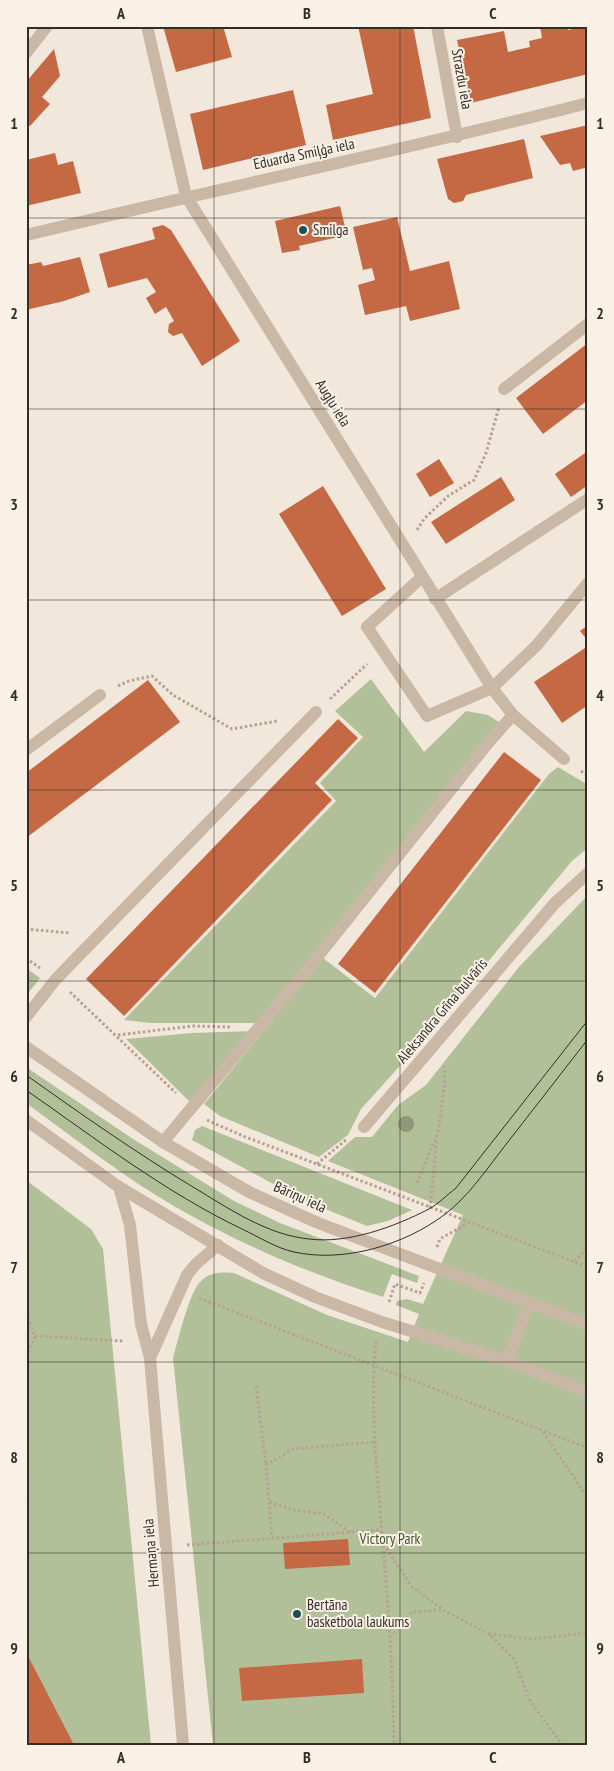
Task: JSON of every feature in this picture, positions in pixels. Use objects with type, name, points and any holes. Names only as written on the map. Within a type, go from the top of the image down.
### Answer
[{"type":"street","points":[[26,53],[47,26]]},
{"type":"street","name":"Augļu iela","points":[[147,26],[186,196],[492,688],[513,715],[564,759]]},
{"type":"street","name":"Strazdu iela","points":[[437,26],[457,137]]},
{"type":"street","name":"Eduarda Smiļģa iela","points":[[26,235],[186,196],[457,137],[588,104]]},
{"type":"street","points":[[504,389],[588,324]]},
{"type":"street","points":[[435,599],[588,499]]},
{"type":"street","points":[[422,577],[368,627],[427,716],[492,688],[537,645],[588,584]]},
{"type":"street","points":[[26,750],[100,695]]},
{"type":"street","points":[[26,1017],[56,979],[316,712]]},
{"type":"street","points":[[163,1142],[513,715]]},
{"type":"street","name":"Aleksandra Grīna bulvāris","points":[[364,1127],[555,903],[588,873]]},
{"type":"street","name":"Bāriņu iela","points":[[26,1047],[163,1142],[266,1200],[318,1223],[588,1325]]},
{"type":"street","points":[[26,1120],[119,1188],[263,1273],[315,1297],[382,1322],[507,1361],[588,1392]]},
{"type":"street","name":"Hermaņa iela","points":[[119,1188],[130,1225],[141,1324],[150,1358],[183,1745]]},
{"type":"street","name":"Hermaņa iela","points":[[150,1358],[180,1289],[196,1264],[218,1245]]},
{"type":"street","points":[[507,1361],[529,1303]]},
{"type":"path","points":[[404,549],[424,520],[448,496],[474,480],[486,453],[504,389]]},
{"type":"path","points":[[100,695],[128,681],[152,676],[173,695],[232,730],[316,712],[382,650]]},
{"type":"path","points":[[26,929],[99,936]]},
{"type":"path","points":[[56,979],[192,1108],[213,1124],[469,1223],[588,1266]]},
{"type":"path","points":[[117,1035],[192,1026],[259,1027]]},
{"type":"path","points":[[430,1208],[445,1082],[443,1035]]},
{"type":"path","points":[[317,1164],[355,1132],[364,1127]]},
{"type":"path","points":[[417,1183],[438,1132]]},
{"type":"path","points":[[394,1745],[390,1637],[374,1442],[374,1365],[376,1340],[395,1284],[420,1293],[440,1239],[469,1223]]},
{"type":"path","points":[[576,1262],[588,1245]]},
{"type":"path","points":[[180,1289],[223,1309],[588,1448]]},
{"type":"path","points":[[26,1313],[35,1336],[26,1356]]},
{"type":"path","points":[[35,1336],[146,1342]]},
{"type":"path","points":[[256,1386],[266,1465],[272,1538]]},
{"type":"path","points":[[542,1431],[588,1498]]},
{"type":"path","points":[[266,1465],[293,1449],[374,1442]]},
{"type":"path","points":[[26,1492],[28,1495],[26,1518]]},
{"type":"path","points":[[269,1502],[293,1510],[324,1514],[350,1532]]},
{"type":"path","points":[[166,1547],[380,1530]]},
{"type":"path","points":[[383,1544],[411,1586],[443,1610],[489,1634],[514,1659],[529,1698],[562,1745]]},
{"type":"path","points":[[390,1637],[412,1612],[443,1610]]},
{"type":"path","points":[[489,1634],[532,1639],[588,1632]]},
{"type":"green space","points":[[371,679],[424,752],[466,711],[488,715],[499,722],[258,1023],[151,1023],[124,1020],[336,801],[320,783],[363,737],[335,711]]},
{"type":"green space","points":[[558,767],[588,785],[588,848],[572,861],[416,1048],[361,1109],[348,1135],[319,1157],[220,1116],[204,1104],[323,958],[375,998],[549,774]]},
{"type":"green space","name":"Victory Park","points":[[588,895],[588,1745],[213,1745],[173,1358],[192,1295],[201,1281],[208,1276],[212,1274],[234,1273],[327,1315],[408,1342],[419,1314],[396,1305],[397,1301],[407,1299],[423,1304],[463,1215],[328,1161],[355,1137],[372,1137],[398,1105],[426,1085],[519,967]]},
{"type":"green space","points":[[26,968],[40,978],[26,996]]},
{"type":"green space","points":[[253,1031],[191,1103],[126,1039],[192,1033]]},
{"type":"green space","points":[[26,1067],[133,1139],[234,1201],[280,1223],[419,1276],[417,1283],[392,1274],[383,1297],[282,1260],[217,1230],[186,1213],[125,1175],[26,1103]]},
{"type":"green space","points":[[202,1126],[412,1210],[388,1221],[367,1226],[301,1199],[192,1140],[195,1130]]},
{"type":"green space","points":[[26,1180],[91,1229],[103,1249],[151,1745],[26,1745]]},
{"type":"building","points":[[163,26],[223,26],[232,57],[176,72]]},
{"type":"building","points":[[358,26],[413,26],[431,118],[333,140],[326,105],[373,94]]},
{"type":"building","points":[[540,26],[567,26],[568,30],[588,26],[588,74],[471,103],[457,40],[504,31],[508,52],[530,47],[529,41],[542,38]]},
{"type":"building","points":[[54,49],[60,76],[42,97],[50,104],[30,126],[26,123],[26,82]]},
{"type":"building","points":[[293,90],[306,145],[203,170],[190,114]]},
{"type":"building","points":[[588,125],[588,167],[573,171],[570,163],[560,165],[540,136]]},
{"type":"building","points":[[524,139],[533,178],[466,195],[463,201],[454,203],[448,199],[437,159]]},
{"type":"building","points":[[55,153],[58,165],[73,161],[81,193],[26,206],[26,160]]},
{"type":"building","points":[[340,206],[347,235],[299,246],[300,250],[282,253],[275,221]]},
{"type":"building","points":[[397,217],[410,271],[449,261],[460,309],[410,321],[406,306],[365,315],[358,285],[375,280],[372,268],[363,270],[353,227]]},
{"type":"building","points":[[163,225],[171,230],[240,341],[202,366],[182,333],[173,336],[168,332],[169,324],[174,321],[166,307],[155,314],[146,298],[156,292],[147,278],[108,288],[99,254],[155,239],[152,228]]},
{"type":"building","points":[[80,257],[90,292],[64,301],[26,310],[26,265],[41,262],[43,266]]},
{"type":"building","points":[[588,343],[588,400],[543,434],[516,398]]},
{"type":"building","points":[[588,451],[588,485],[571,497],[555,474]]},
{"type":"building","points":[[439,459],[454,483],[430,497],[416,474]]},
{"type":"building","points":[[501,477],[515,500],[446,544],[431,522]]},
{"type":"building","points":[[323,486],[386,589],[342,616],[279,514]]},
{"type":"building","points":[[588,625],[588,641],[580,631]]},
{"type":"building","points":[[588,646],[588,705],[562,723],[534,682]]},
{"type":"building","points":[[148,680],[180,722],[26,838],[26,773]]},
{"type":"building","points":[[338,719],[358,738],[315,783],[332,800],[124,1016],[86,979]]},
{"type":"building","points":[[504,752],[541,780],[375,993],[338,964]]},
{"type":"building","points":[[348,1539],[350,1565],[285,1569],[283,1543]]},
{"type":"building","points":[[26,1652],[74,1745],[26,1745]]},
{"type":"building","points":[[362,1659],[364,1693],[242,1701],[239,1668]]},
{"type":"tram line","points":[[26,1075],[150,1160],[248,1219],[278,1232],[293,1236],[324,1240],[339,1239],[370,1233],[415,1216],[432,1207],[456,1188],[588,1020]]},
{"type":"tram line","points":[[26,1090],[158,1182],[213,1214],[281,1248],[313,1255],[333,1255],[373,1249],[392,1243],[428,1226],[453,1208],[476,1183],[588,1039]]},
{"type":"place","name":"Smilga","points":[[303,230]]},
{"type":"place","name":"Bertāna basketbola laukums","points":[[297,1614]]}]
